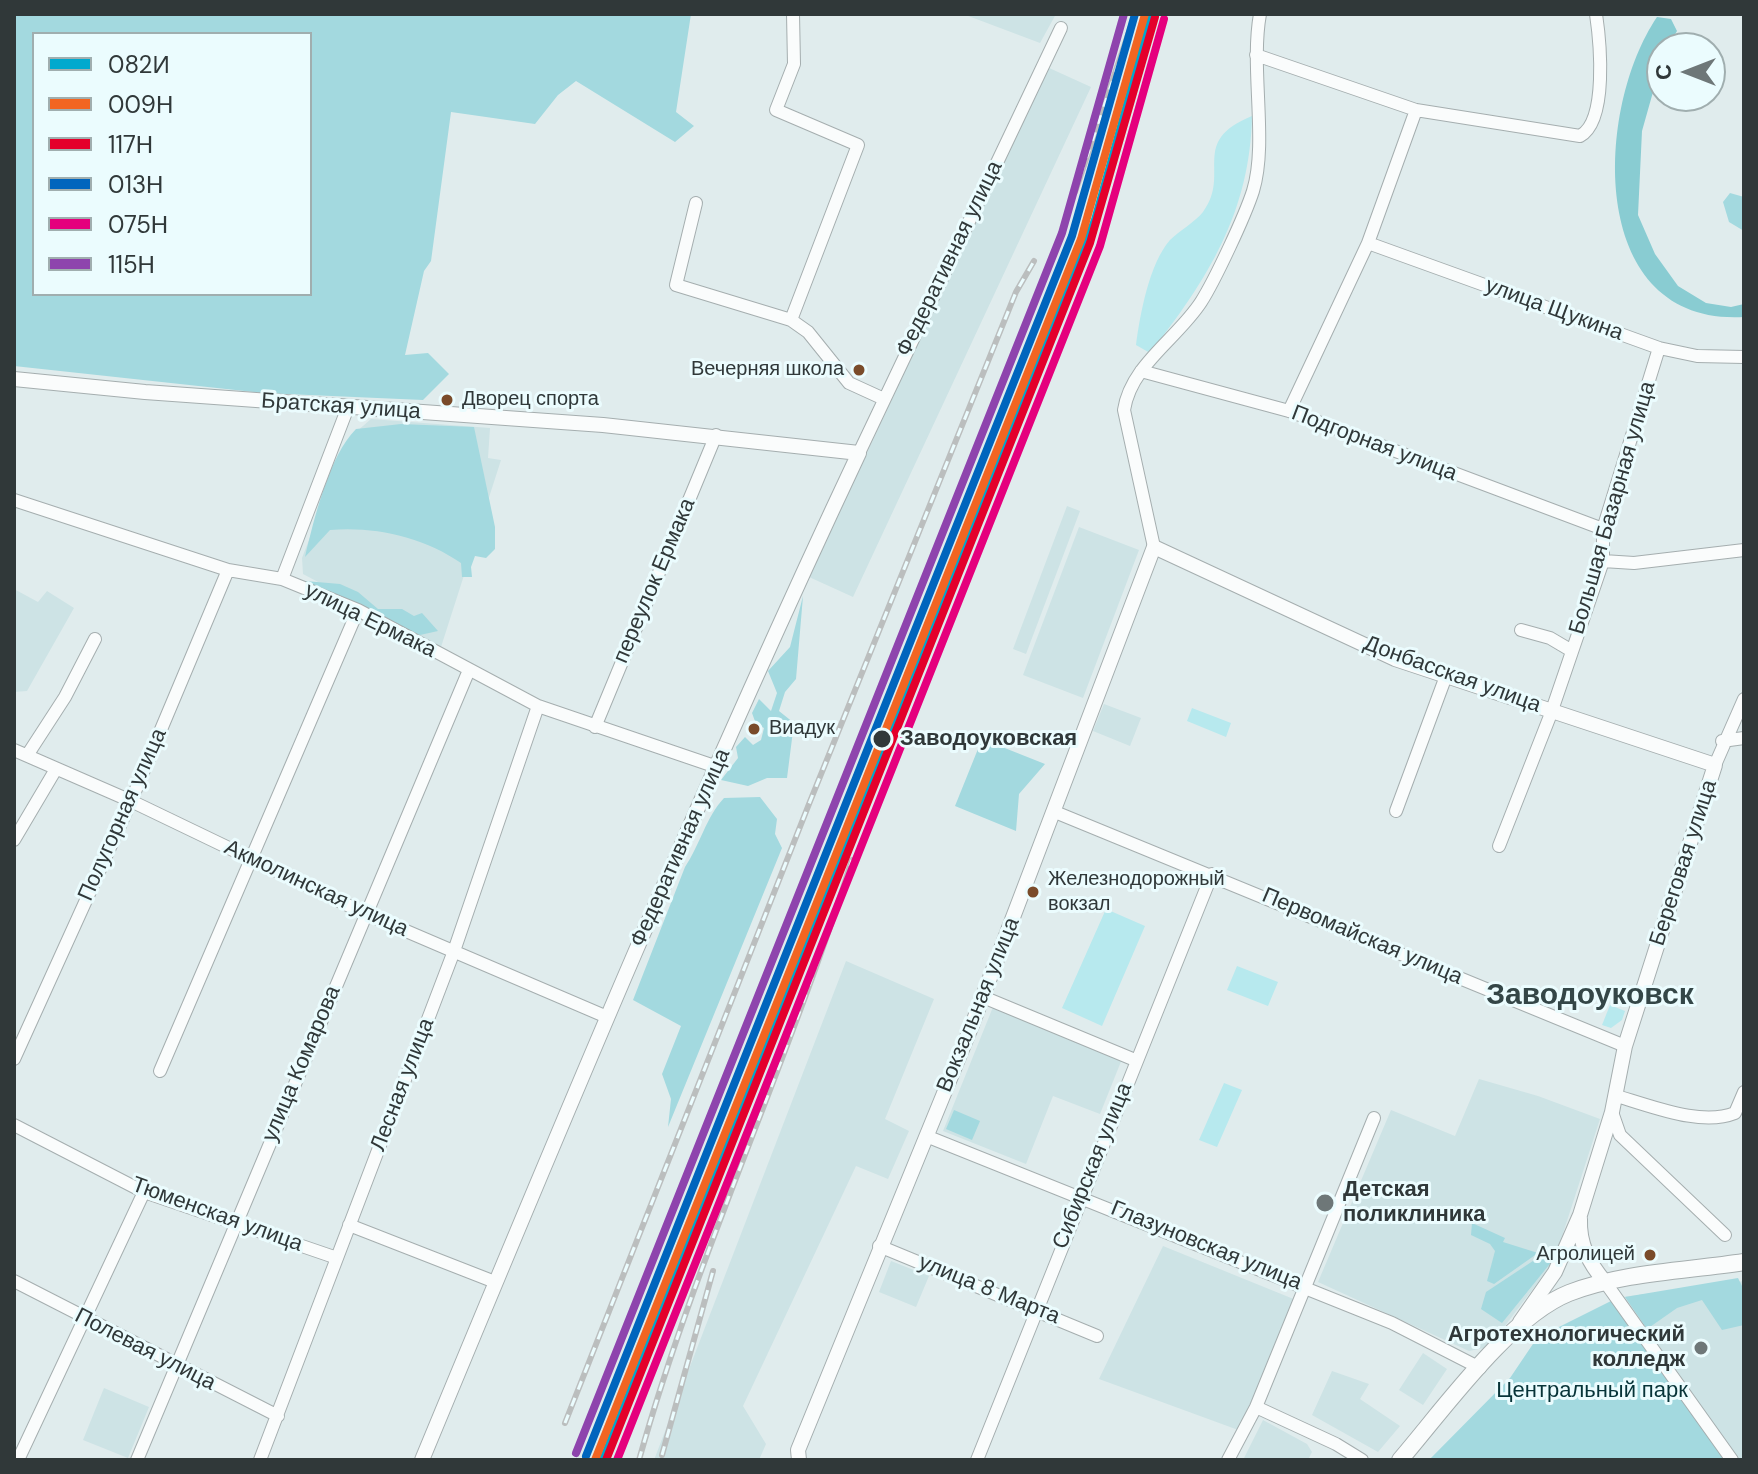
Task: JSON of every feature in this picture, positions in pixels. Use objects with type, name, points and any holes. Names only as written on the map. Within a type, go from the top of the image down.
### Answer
[{"type":"main road","points":[[1400,1460],[1512,1332],[1549,1303],[1605,1282],[1744,1262]]},
{"type":"street","points":[[791,320],[858,145],[776,110],[794,64],[793,14]]},
{"type":"street","points":[[1154,547],[1124,410],[1127,394],[1141,371],[1201,302],[1253,190],[1258,137],[1256,55],[1260,14]]},
{"type":"street","points":[[1256,55],[1416,110],[1580,136],[1591,125],[1603,62],[1596,14]]},
{"type":"street","name":"Федеративная улица","points":[[422,1460],[607,1017],[717,767],[884,399],[1061,28]]},
{"type":"street","points":[[1289,411],[1368,243],[1416,110]]},
{"type":"street","points":[[696,203],[676,285],[791,320],[808,332],[849,383],[884,399]]},
{"type":"street","name":"улица Щукина","points":[[1368,243],[1659,348],[1697,356],[1744,357]]},
{"type":"street","name":"Большая Базарная улица","points":[[1499,846],[1551,712],[1603,561],[1603,529],[1659,348]]},
{"type":"street","name":"Подгорная улица","points":[[1141,371],[1289,411],[1603,529]]},
{"type":"street","name":"Братская улица","points":[[14,379],[716,435],[859,453]]},
{"type":"street","points":[[282,579],[348,407]]},
{"type":"street","name":"переулок Ермака","points":[[595,727],[716,435]]},
{"type":"street","name":"улица Ермака","points":[[14,500],[228,570],[282,579],[358,610],[538,706],[717,767]]},
{"type":"street","name":"Донбасская улица","points":[[1154,547],[1395,659],[1715,765]]},
{"type":"street","name":"Вокзальная улица","points":[[799,1460],[798,1450],[983,997],[1154,547]]},
{"type":"street","points":[[1603,561],[1634,563],[1744,550]]},
{"type":"street","name":"Полугорная улица","points":[[14,1059],[131,801],[228,570]]},
{"type":"street","points":[[160,1071],[253,861],[358,610]]},
{"type":"street","points":[[1521,630],[1550,638],[1572,651]]},
{"type":"street","points":[[28,754],[65,697],[95,639]]},
{"type":"street","name":"улица Комарова","points":[[137,1460],[364,913],[469,670]]},
{"type":"street","points":[[1396,811],[1446,676]]},
{"type":"street","name":"Береговая улица","points":[[1512,1332],[1555,1272],[1580,1215],[1612,1112],[1625,1046],[1722,741],[1744,699]]},
{"type":"street","name":"Лесная улица","points":[[260,1460],[454,951],[538,706]]},
{"type":"street","points":[[1722,741],[1744,738]]},
{"type":"street","name":"Акмолинская улица","points":[[14,750],[131,801],[364,913],[607,1017]]},
{"type":"street","points":[[14,840],[56,769]]},
{"type":"street","name":"Первомайская улица","points":[[1055,812],[1625,1046]]},
{"type":"street","name":"Сибирская улица","points":[[977,1460],[1212,874]]},
{"type":"street","points":[[983,997],[1135,1060]]},
{"type":"street","points":[[1616,1096],[1676,1112],[1725,1116],[1735,1113],[1744,1092]]},
{"type":"street","points":[[1612,1112],[1620,1135],[1725,1235]]},
{"type":"street","points":[[1228,1460],[1256,1407],[1374,1118]]},
{"type":"street","name":"Тюменская улица","points":[[14,1125],[144,1192],[337,1258]]},
{"type":"street","name":"Глазуновская улица","points":[[926,1136],[1392,1323],[1480,1368]]},
{"type":"street","points":[[18,1460],[144,1192]]},
{"type":"street","name":"Береговая улица","points":[[1580,1215],[1583,1246],[1591,1265],[1605,1282]]},
{"type":"street","points":[[349,1225],[495,1282]]},
{"type":"street","name":"улица 8 Марта","points":[[879,1246],[1097,1336]]},
{"type":"street","name":"Полевая улица","points":[[14,1281],[83,1320],[278,1416]]},
{"type":"street","points":[[1605,1282],[1732,1460]]},
{"type":"street","points":[[1256,1407],[1336,1444],[1362,1460]]},
{"type":"shaded area","points":[[963,14],[1056,14],[1040,43]]},
{"type":"shaded area","points":[[1657,17],[1671,19],[1677,31],[1676,32],[1649,32]]},
{"type":"shaded area","points":[[1646,38],[1647,112],[1642,131],[1638,215],[1655,254],[1678,286],[1706,303],[1731,307],[1744,304],[1744,317],[1693,311],[1655,287],[1631,251],[1618,205],[1615,155],[1622,104],[1636,57]]},
{"type":"shaded area","points":[[1047,67],[1091,87],[853,597],[809,577]]},
{"type":"shaded area","points":[[1252,116],[1243,183],[1222,243],[1190,298],[1150,353],[1136,345],[1143,305],[1156,262],[1170,240],[1203,212],[1211,198],[1214,159],[1221,136]]},
{"type":"shaded area","points":[[371,419],[490,428],[488,458],[501,460],[441,647],[303,574],[302,558],[348,439]]},
{"type":"shaded area","points":[[1067,506],[1080,511],[1026,654],[1013,649]]},
{"type":"shaded area","points":[[1079,527],[1139,550],[1083,698],[1023,675]]},
{"type":"shaded area","points":[[14,589],[38,602],[47,591],[74,608],[27,691],[14,692]]},
{"type":"shaded area","points":[[1104,704],[1141,718],[1130,746],[1093,731]]},
{"type":"shaded area","points":[[1192,708],[1231,723],[1226,737],[1187,721]]},
{"type":"shaded area","points":[[1106,909],[1145,926],[1102,1026],[1062,1008]]},
{"type":"shaded area","points":[[846,961],[934,999],[885,1119],[909,1131],[888,1179],[856,1166],[743,1406],[766,1444],[759,1460],[654,1460]]},
{"type":"shaded area","points":[[1237,966],[1278,982],[1268,1006],[1227,990]]},
{"type":"shaded area","points":[[1610,1005],[1625,1011],[1622,1020],[1611,1028],[1602,1025]]},
{"type":"shaded area","points":[[993,1007],[1122,1059],[1100,1114],[1053,1096],[1026,1164],[943,1131]]},
{"type":"shaded area","points":[[1479,1079],[1600,1119],[1554,1261],[1489,1347],[1469,1351],[1318,1282],[1391,1110],[1455,1136]]},
{"type":"shaded area","points":[[1224,1083],[1242,1090],[1217,1147],[1199,1140]]},
{"type":"shaded area","points":[[1163,1246],[1296,1300],[1241,1431],[1099,1379]]},
{"type":"shaded area","points":[[891,1261],[929,1276],[916,1307],[879,1292]]},
{"type":"shaded area","name":"Агротехнологический колледж","points":[[1744,1281],[1744,1460],[1739,1460],[1622,1297]]},
{"type":"shaded area","points":[[1423,1353],[1447,1369],[1423,1405],[1399,1390]]},
{"type":"shaded area","points":[[1332,1371],[1369,1384],[1360,1399],[1400,1426],[1378,1452],[1312,1415]]},
{"type":"shaded area","points":[[104,1388],[149,1407],[128,1458],[83,1440]]},
{"type":"shaded area","points":[[1263,1420],[1307,1444],[1312,1452],[1308,1460],[1243,1460]]},
{"type":"green space","points":[[14,14],[691,14],[676,112],[694,126],[675,142],[576,81],[558,95],[535,124],[451,112],[431,261],[424,271],[405,355],[428,353],[449,374],[423,400],[263,393],[14,366]]},
{"type":"green space","points":[[1730,193],[1744,197],[1744,231],[1729,222],[1723,202]]},
{"type":"green space","points":[[401,424],[474,427],[495,527],[495,549],[486,558],[475,556],[471,567],[472,577],[462,577],[461,563],[431,546],[381,532],[330,530],[305,557],[330,471],[346,441],[356,429]]},
{"type":"green space","points":[[294,580],[340,584],[358,592],[378,609],[402,609],[414,616],[422,613],[438,631],[420,635]]},
{"type":"green space","points":[[803,596],[796,679],[785,692],[779,711],[794,723],[787,778],[767,778],[748,786],[721,780],[738,758],[736,747],[745,737],[753,745],[761,740],[764,728],[756,724],[752,713],[759,699],[771,711],[777,693],[768,671],[790,647]]},
{"type":"green space","points":[[982,739],[1045,764],[1019,794],[1016,831],[955,806]]},
{"type":"green space","points":[[760,797],[777,819],[775,834],[782,848],[668,1127],[671,1099],[662,1074],[681,1026],[633,1000],[685,867],[712,814],[724,798]]},
{"type":"green space","points":[[954,1110],[980,1121],[972,1140],[946,1129]]},
{"type":"green space","points":[[1472,1223],[1505,1238],[1503,1242],[1538,1253],[1494,1284],[1487,1281],[1495,1251],[1490,1244],[1471,1235]]},
{"type":"green space","points":[[1542,1255],[1553,1260],[1502,1323],[1481,1309],[1486,1292]]},
{"type":"green space","points":[[1738,1278],[1744,1290],[1744,1325],[1722,1330],[1702,1300],[1677,1308],[1647,1329],[1625,1297]]},
{"type":"green space","name":"Центральный парк","points":[[1611,1301],[1725,1460],[1429,1460],[1510,1378],[1537,1338]]},
{"type":"railway","points":[[1075,192],[1135,14]]},
{"type":"railway","points":[[565,1423],[809,804],[1016,292],[1034,261]]},
{"type":"railway","points":[[639,1460],[687,1309],[800,1010],[852,860]]},
{"type":"railway","points":[[662,1455],[713,1271]]},
{"type":"transit line","name":"115Н","points":[[576,1453],[1062,233],[1124,14]]},
{"type":"transit line","name":"013Н","points":[[586,1456],[1072,236],[1135,14]]},
{"type":"transit line","name":"009Н","points":[[595,1460],[1081,239],[1145,14]]},
{"type":"transit line","name":"082И","points":[[603,1460],[1095,220],[1152,14]]},
{"type":"transit line","name":"117Н","points":[[606,1460],[1090,243],[1155,17]]},
{"type":"transit line","name":"075Н","points":[[617,1460],[1100,246],[1164,19]]},
{"type":"place","name":"Вечерняя школа","points":[[859,370]]},
{"type":"place","name":"Дворец спорта","points":[[447,400]]},
{"type":"place","name":"Виадук","points":[[754,729]]},
{"type":"place","name":"Заводоуковская","points":[[882,739]]},
{"type":"place","name":"Железнодорожный вокзал","points":[[1033,892]]},
{"type":"place","name":"Детская поликлиника","points":[[1325,1203]]},
{"type":"place","name":"Агролицей","points":[[1650,1255]]},
{"type":"place","name":"Агротехнологический колледж","points":[[1701,1348]]},
{"type":"district","name":"Заводоуковск","points":[[1590,996]]}]
